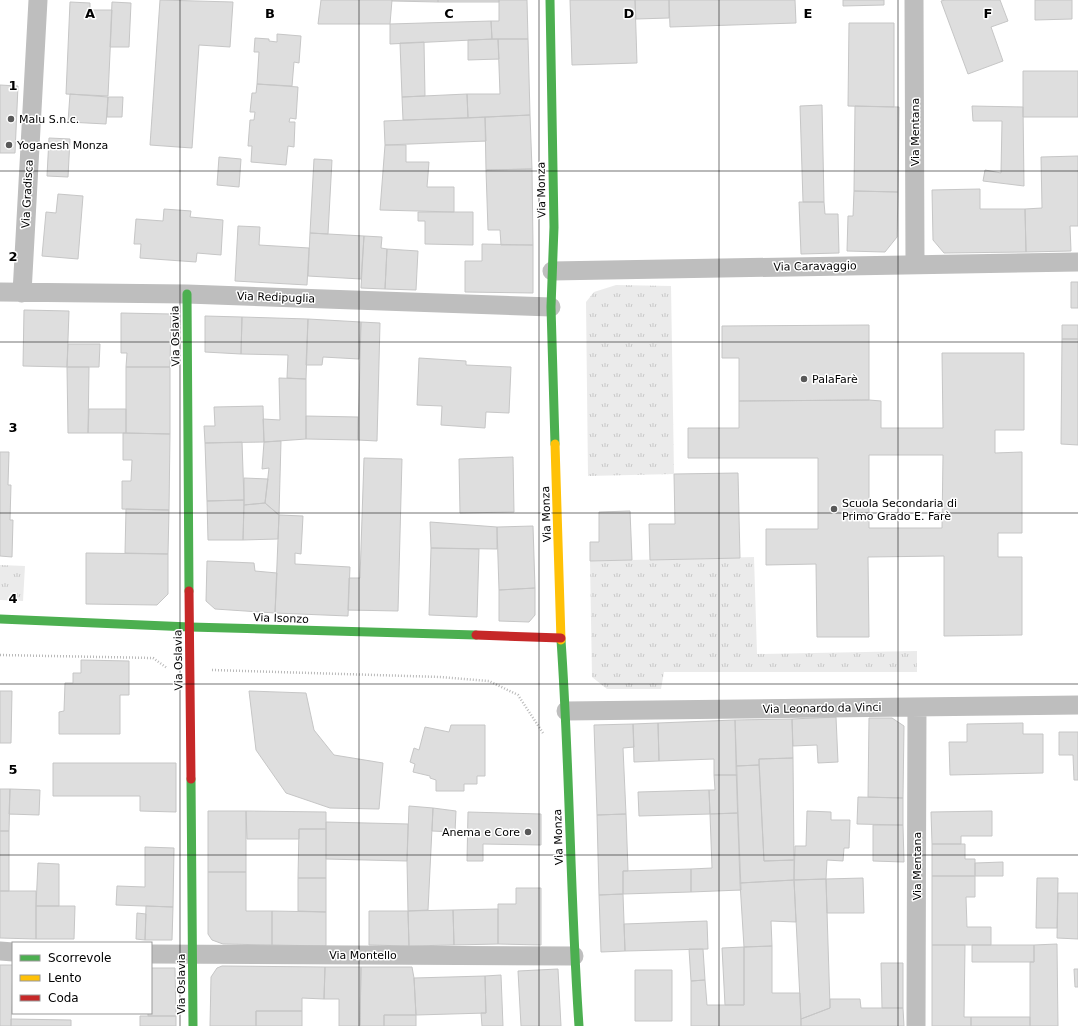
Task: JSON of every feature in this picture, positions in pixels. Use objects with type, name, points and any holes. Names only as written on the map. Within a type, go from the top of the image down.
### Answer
[{"type":"street","name":"Via Gradisca","points":[[22,293],[38,0]]},
{"type":"street","name":"Via Monza","points":[[550,0],[554,227],[551,307],[561,638],[566,711],[574,956],[579,1026]]},
{"type":"street","name":"Via Mentana","points":[[914,0],[915,264]]},
{"type":"street","name":"Via Caravaggio","points":[[552,271],[1078,262]]},
{"type":"street","name":"Via Redipuglia","points":[[0,292],[187,294],[551,307]]},
{"type":"street","name":"Via Oslavia","points":[[187,294],[193,1026]]},
{"type":"street","name":"Via Isonzo","points":[[0,619],[190,627],[561,638]]},
{"type":"street","name":"Via Leonardo da Vinci","points":[[566,711],[1078,705]]},
{"type":"street","name":"Via Mentana","points":[[916,1026],[917,707]]},
{"type":"street","points":[[0,951],[12,952]]},
{"type":"street","name":"Via Montello","points":[[152,954],[574,956]]},
{"type":"path","points":[[0,655],[153,658],[168,668],[441,677],[489,681],[518,695],[547,740],[567,740]]},
{"type":"green space","points":[[616,285],[671,286],[674,474],[588,476],[586,302],[594,292]]},
{"type":"green space","points":[[754,557],[757,654],[917,651],[917,672],[664,672],[661,689],[607,689],[592,677],[590,561]]},
{"type":"green space","points":[[0,565],[25,566],[23,601],[0,600]]},
{"type":"building","points":[[160,0],[233,2],[230,47],[199,45],[192,148],[150,145]]},
{"type":"building","points":[[321,0],[392,0],[390,24],[318,24]]},
{"type":"building","points":[[438,0],[438,2],[392,1]]},
{"type":"building","points":[[438,0],[499,0],[499,2],[438,2]]},
{"type":"building","points":[[499,0],[527,0],[528,39],[492,39],[491,21],[499,21]]},
{"type":"building","points":[[570,0],[635,0],[637,63],[572,65]]},
{"type":"building","points":[[635,0],[669,0],[669,18],[636,19]]},
{"type":"building","points":[[669,0],[795,0],[796,23],[670,27]]},
{"type":"building","points":[[843,0],[884,0],[884,5],[843,6]]},
{"type":"building","points":[[1000,0],[1008,21],[991,27],[1003,61],[968,74],[941,1]]},
{"type":"building","points":[[1035,0],[1072,0],[1072,19],[1035,20]]},
{"type":"building","points":[[70,2],[90,3],[90,10],[112,10],[108,96],[66,94]]},
{"type":"building","points":[[112,2],[131,3],[129,47],[110,47]]},
{"type":"building","points":[[491,21],[492,39],[390,44],[390,24]]},
{"type":"building","points":[[849,23],[894,23],[894,107],[848,106]]},
{"type":"building","points":[[277,34],[301,36],[299,63],[294,62],[292,86],[257,84],[259,52],[254,52],[255,38],[269,39],[269,41],[277,42]]},
{"type":"building","points":[[498,39],[499,59],[468,60],[468,40]]},
{"type":"building","points":[[498,39],[528,39],[530,115],[468,118],[467,94],[500,94]]},
{"type":"building","points":[[424,42],[425,96],[402,97],[400,43]]},
{"type":"building","points":[[1023,71],[1078,71],[1078,117],[1023,117]]},
{"type":"building","points":[[257,84],[298,87],[296,119],[290,118],[289,122],[295,122],[294,147],[288,146],[286,165],[251,162],[252,146],[248,146],[250,120],[254,120],[255,112],[250,112],[252,93],[256,93]]},
{"type":"building","points":[[0,85],[18,86],[15,153],[0,153]]},
{"type":"building","points":[[70,94],[108,97],[106,124],[68,122]]},
{"type":"building","points":[[467,94],[468,118],[403,120],[402,97]]},
{"type":"building","points":[[108,97],[123,97],[122,117],[107,117]]},
{"type":"building","points":[[822,105],[824,202],[803,202],[800,106]]},
{"type":"building","points":[[855,106],[899,107],[898,192],[854,191]]},
{"type":"building","points":[[972,106],[1023,107],[1024,186],[983,181],[985,170],[1001,173],[1002,121],[973,121]]},
{"type":"building","points":[[530,115],[532,169],[486,170],[485,117]]},
{"type":"building","points":[[485,117],[486,141],[385,145],[384,121]]},
{"type":"building","points":[[49,138],[70,139],[68,177],[47,176]]},
{"type":"building","points":[[385,145],[406,145],[406,162],[429,162],[427,187],[454,187],[454,212],[380,210]]},
{"type":"building","points":[[1078,156],[1078,226],[1070,226],[1071,251],[1026,252],[1025,209],[1042,208],[1041,157]]},
{"type":"building","points":[[219,157],[241,159],[239,187],[217,185]]},
{"type":"building","points":[[314,159],[332,160],[328,234],[310,233]]},
{"type":"building","points":[[532,169],[533,245],[501,245],[500,230],[488,230],[486,170]]},
{"type":"building","points":[[980,189],[980,209],[1025,209],[1026,252],[944,253],[933,240],[932,190]]},
{"type":"building","points":[[854,191],[898,192],[897,237],[885,252],[847,251],[848,216],[853,216]]},
{"type":"building","points":[[58,194],[83,196],[78,259],[42,256],[46,212],[56,213]]},
{"type":"building","points":[[799,202],[824,202],[825,214],[838,214],[839,253],[801,254]]},
{"type":"building","points":[[164,209],[191,211],[190,217],[223,220],[221,255],[197,253],[196,262],[140,258],[141,244],[134,244],[136,219],[163,221]]},
{"type":"building","points":[[418,212],[473,212],[473,245],[425,244],[425,221],[418,221]]},
{"type":"building","points":[[238,226],[260,227],[259,245],[309,248],[307,285],[235,281]]},
{"type":"building","points":[[310,233],[364,236],[361,279],[308,276]]},
{"type":"building","points":[[364,236],[382,237],[381,248],[387,249],[385,289],[361,288]]},
{"type":"building","points":[[482,244],[533,245],[533,293],[465,292],[465,261],[482,261]]},
{"type":"building","points":[[387,249],[418,251],[416,290],[385,289]]},
{"type":"building","points":[[1071,282],[1078,282],[1078,308],[1071,308]]},
{"type":"building","points":[[24,310],[69,311],[67,367],[23,366]]},
{"type":"building","points":[[121,313],[171,314],[170,367],[126,367],[127,353],[121,353]]},
{"type":"building","points":[[205,316],[242,317],[241,354],[205,352]]},
{"type":"building","points":[[242,317],[308,319],[306,379],[287,378],[288,355],[241,354]]},
{"type":"building","points":[[308,319],[361,322],[359,359],[323,357],[322,365],[306,365]]},
{"type":"building","points":[[361,322],[380,323],[377,441],[358,440]]},
{"type":"building","name":"PalaFarè","points":[[869,325],[869,400],[739,401],[739,358],[722,358],[722,326]]},
{"type":"building","points":[[1062,325],[1078,325],[1078,339],[1062,339]]},
{"type":"building","points":[[1062,339],[1078,339],[1078,445],[1061,444]]},
{"type":"building","points":[[68,344],[100,344],[99,367],[67,367]]},
{"type":"building","points":[[942,353],[1024,353],[1024,430],[995,430],[995,453],[1022,452],[1022,533],[998,533],[998,557],[1022,557],[1022,635],[944,636],[944,556],[868,557],[869,637],[817,637],[816,564],[766,565],[766,529],[818,529],[818,458],[688,458],[688,428],[739,428],[739,401],[881,401],[881,428],[943,428]],"holes":[[[869,455],[943,455],[942,528],[869,528]]]},
{"type":"building","points":[[419,358],[466,361],[466,365],[511,367],[509,413],[486,412],[485,428],[441,425],[442,406],[417,405]]},
{"type":"building","points":[[67,367],[89,367],[88,433],[68,433]]},
{"type":"building","points":[[126,367],[170,367],[170,434],[126,433]]},
{"type":"building","points":[[279,378],[306,379],[306,439],[264,442],[263,419],[280,420]]},
{"type":"building","points":[[263,406],[264,442],[205,443],[204,426],[215,426],[214,407]]},
{"type":"building","points":[[89,409],[126,409],[126,433],[88,433]]},
{"type":"building","points":[[306,416],[358,417],[358,440],[306,439]]},
{"type":"building","points":[[123,433],[170,434],[169,510],[122,509],[122,481],[131,481],[132,460],[123,460]]},
{"type":"building","points":[[281,441],[279,515],[265,503],[269,468],[262,469],[264,442]]},
{"type":"building","points":[[242,442],[244,500],[207,501],[205,443]]},
{"type":"building","points":[[0,452],[9,452],[8,485],[11,485],[10,520],[13,520],[12,557],[0,556]]},
{"type":"building","points":[[513,457],[514,512],[460,513],[459,459]]},
{"type":"building","points":[[364,458],[402,459],[398,611],[348,610],[349,578],[360,578]]},
{"type":"building","points":[[738,473],[740,558],[650,560],[649,524],[675,524],[674,474]]},
{"type":"building","points":[[244,478],[268,479],[265,503],[244,505]]},
{"type":"building","points":[[244,500],[243,540],[208,540],[207,501]]},
{"type":"building","points":[[265,503],[279,515],[278,539],[243,540],[244,505]]},
{"type":"building","points":[[126,509],[169,510],[168,554],[125,553]]},
{"type":"building","points":[[630,511],[632,560],[590,561],[590,542],[599,542],[599,512]]},
{"type":"building","points":[[279,515],[303,516],[301,554],[295,553],[295,564],[350,567],[348,616],[275,613]]},
{"type":"building","points":[[430,522],[497,527],[497,549],[431,548]]},
{"type":"building","points":[[533,526],[535,588],[499,590],[497,527]]},
{"type":"building","points":[[431,548],[479,549],[477,617],[429,615]]},
{"type":"building","points":[[86,553],[168,554],[168,594],[157,605],[86,604]]},
{"type":"building","points":[[207,561],[254,563],[255,571],[277,573],[275,613],[215,609],[206,601]]},
{"type":"building","points":[[535,588],[535,615],[529,622],[499,621],[499,590]]},
{"type":"building","points":[[81,660],[129,661],[129,695],[120,695],[120,734],[59,734],[59,712],[64,711],[65,683],[73,683],[73,673],[81,673]]},
{"type":"building","points":[[0,691],[12,691],[11,743],[0,743]]},
{"type":"building","points":[[249,691],[306,693],[314,730],[334,755],[383,763],[379,809],[330,808],[286,793],[256,750]]},
{"type":"building","points":[[836,717],[838,762],[818,763],[817,745],[793,746],[792,719]]},
{"type":"building","points":[[869,718],[892,718],[904,726],[903,798],[868,797]]},
{"type":"building","points":[[792,719],[793,758],[759,759],[759,765],[736,766],[735,720]]},
{"type":"building","points":[[735,720],[737,775],[714,775],[714,759],[659,761],[658,723]]},
{"type":"building","points":[[658,723],[659,761],[634,762],[633,724]]},
{"type":"building","points":[[1023,723],[1023,734],[1043,734],[1043,773],[950,775],[949,742],[967,742],[967,724]]},
{"type":"building","points":[[633,724],[634,747],[623,748],[626,814],[597,815],[594,725]]},
{"type":"building","points":[[451,725],[485,725],[485,776],[477,776],[477,784],[464,784],[464,791],[436,791],[436,780],[430,778],[430,776],[413,772],[415,764],[410,762],[414,748],[419,750],[425,727],[449,732]]},
{"type":"building","points":[[1059,732],[1078,732],[1078,780],[1074,780],[1073,755],[1059,755]]},
{"type":"building","points":[[793,758],[794,860],[764,861],[759,759]]},
{"type":"building","points":[[53,763],[176,763],[176,812],[140,811],[140,796],[53,796]]},
{"type":"building","points":[[759,765],[764,861],[794,860],[794,880],[740,883],[736,766]]},
{"type":"building","points":[[714,775],[737,775],[738,813],[710,814],[709,790],[715,790]]},
{"type":"building","points":[[0,789],[10,789],[9,831],[0,831]]},
{"type":"building","points":[[10,789],[40,790],[39,815],[9,814]]},
{"type":"building","points":[[709,790],[710,814],[639,816],[638,792]]},
{"type":"building","points":[[858,797],[903,798],[903,825],[857,824]]},
{"type":"building","points":[[409,806],[433,808],[428,910],[408,911],[407,861]]},
{"type":"building","points":[[433,808],[456,811],[455,832],[432,831]]},
{"type":"building","points":[[208,811],[246,811],[246,872],[208,872]]},
{"type":"building","points":[[246,811],[326,812],[326,829],[299,829],[299,839],[247,839]]},
{"type":"building","points":[[807,811],[831,812],[831,820],[850,820],[849,848],[844,848],[843,861],[827,860],[826,879],[794,880],[795,846],[806,846]]},
{"type":"building","points":[[992,811],[992,836],[961,836],[961,844],[932,844],[931,812]]},
{"type":"building","points":[[468,812],[541,814],[541,845],[483,844],[483,861],[467,861]]},
{"type":"building","points":[[738,813],[741,890],[691,892],[691,869],[712,868],[710,814]]},
{"type":"building","points":[[626,814],[628,871],[623,871],[623,894],[599,895],[597,815]]},
{"type":"building","points":[[326,822],[408,824],[407,861],[326,859]]},
{"type":"building","points":[[873,825],[903,825],[904,862],[873,861]]},
{"type":"building","points":[[299,829],[326,829],[326,878],[298,878]]},
{"type":"building","points":[[0,831],[9,831],[9,891],[0,891]]},
{"type":"building","points":[[932,844],[965,844],[965,859],[975,859],[975,876],[932,876]]},
{"type":"building","points":[[145,847],[174,848],[173,907],[116,905],[117,886],[145,887]]},
{"type":"building","points":[[1003,862],[1003,876],[975,876],[975,863]]},
{"type":"building","points":[[38,863],[59,864],[59,906],[36,906]]},
{"type":"building","points":[[691,869],[691,892],[623,894],[623,871]]},
{"type":"building","points":[[208,872],[246,872],[246,911],[272,911],[272,945],[223,944],[212,940],[208,934]]},
{"type":"building","points":[[932,876],[975,876],[975,897],[966,897],[967,927],[991,927],[991,945],[932,945]]},
{"type":"building","points":[[298,878],[326,878],[326,912],[298,911]]},
{"type":"building","points":[[863,878],[864,913],[827,913],[826,879]]},
{"type":"building","points":[[1037,878],[1058,878],[1057,928],[1036,928]]},
{"type":"building","points":[[826,879],[830,1008],[801,1019],[794,880]]},
{"type":"building","points":[[794,880],[796,922],[771,921],[772,946],[744,947],[740,883]]},
{"type":"building","points":[[516,888],[541,888],[541,945],[498,944],[498,904],[516,904]]},
{"type":"building","points":[[0,891],[36,891],[36,939],[0,938]]},
{"type":"building","points":[[1058,893],[1078,893],[1078,939],[1057,938]]},
{"type":"building","points":[[623,894],[625,951],[601,952],[599,895]]},
{"type":"building","points":[[36,906],[75,906],[74,939],[36,939]]},
{"type":"building","points":[[146,906],[173,907],[172,940],[145,940]]},
{"type":"building","points":[[498,909],[498,944],[454,945],[453,910]]},
{"type":"building","points":[[453,910],[454,945],[409,946],[408,911]]},
{"type":"building","points":[[272,911],[326,912],[326,946],[272,945]]},
{"type":"building","points":[[369,911],[408,911],[409,946],[369,945]]},
{"type":"building","points":[[137,913],[146,914],[145,940],[136,939]]},
{"type":"building","points":[[707,921],[708,949],[625,951],[624,924]]},
{"type":"building","points":[[1057,944],[1058,1026],[1030,1026],[1030,962],[1034,962],[1034,945]]},
{"type":"building","points":[[932,945],[965,945],[964,1017],[971,1017],[971,1026],[932,1026]]},
{"type":"building","points":[[972,945],[1034,945],[1034,962],[972,962]]},
{"type":"building","points":[[772,946],[772,993],[800,993],[801,1026],[691,1026],[691,981],[705,980],[707,1005],[744,1005],[744,947]]},
{"type":"building","points":[[744,947],[744,1005],[725,1005],[722,948]]},
{"type":"building","points":[[689,949],[703,949],[705,980],[691,981]]},
{"type":"building","points":[[881,963],[903,963],[903,1008],[882,1008]]},
{"type":"building","points":[[0,965],[12,965],[11,1026],[0,1026]]},
{"type":"building","points":[[222,966],[325,967],[324,999],[302,998],[302,1011],[256,1011],[256,1026],[210,1026],[211,977],[217,968]]},
{"type":"building","points":[[325,967],[361,967],[360,1026],[339,1026],[339,999],[324,999]]},
{"type":"building","points":[[361,967],[412,967],[416,1015],[384,1015],[384,1026],[360,1026]]},
{"type":"building","points":[[152,968],[175,968],[176,1016],[148,1016],[148,1014],[152,1014]]},
{"type":"building","points":[[558,969],[561,1026],[521,1026],[518,971]]},
{"type":"building","points":[[1074,969],[1078,969],[1078,987],[1075,987]]},
{"type":"building","points":[[635,970],[672,970],[672,1021],[635,1021]]},
{"type":"building","points":[[501,975],[503,1026],[482,1026],[481,1013],[486,1013],[485,976]]},
{"type":"building","points":[[485,976],[486,1013],[416,1015],[414,978]]},
{"type":"building","points":[[830,999],[860,999],[861,1008],[903,1008],[904,1026],[801,1026],[801,1019],[830,1008]]},
{"type":"building","points":[[256,1011],[302,1011],[302,1026],[256,1026]]},
{"type":"building","points":[[384,1015],[416,1015],[416,1026],[384,1026]]},
{"type":"building","points":[[140,1016],[176,1016],[176,1026],[140,1026]]},
{"type":"building","points":[[971,1017],[1030,1017],[1030,1026],[971,1026]]},
{"type":"building","points":[[11,1019],[71,1020],[71,1026],[11,1026]]},
{"type":"traffic: fast","points":[[550,0],[554,227],[551,307],[555,444]]},
{"type":"traffic: fast","points":[[187,294],[189,591]]},
{"type":"traffic: fast","points":[[0,619],[190,627],[476,635]]},
{"type":"traffic: fast","points":[[561,640],[579,1026]]},
{"type":"traffic: fast","points":[[191,779],[193,1026]]},
{"type":"traffic: slow","points":[[555,444],[561,640]]},
{"type":"traffic: jam","points":[[189,591],[191,779]]},
{"type":"traffic: jam","points":[[476,635],[561,638]]},
{"type":"place","name":"Malu S.n.c.","points":[[11,119]]},
{"type":"place","name":"Yoganesh Monza","points":[[9,145]]},
{"type":"place","name":"PalaFarè","points":[[804,379]]},
{"type":"place","name":"Scuola Secondaria di Primo Grado E. Farè","points":[[834,509]]},
{"type":"place","name":"Anema e Core","points":[[528,832]]}]
